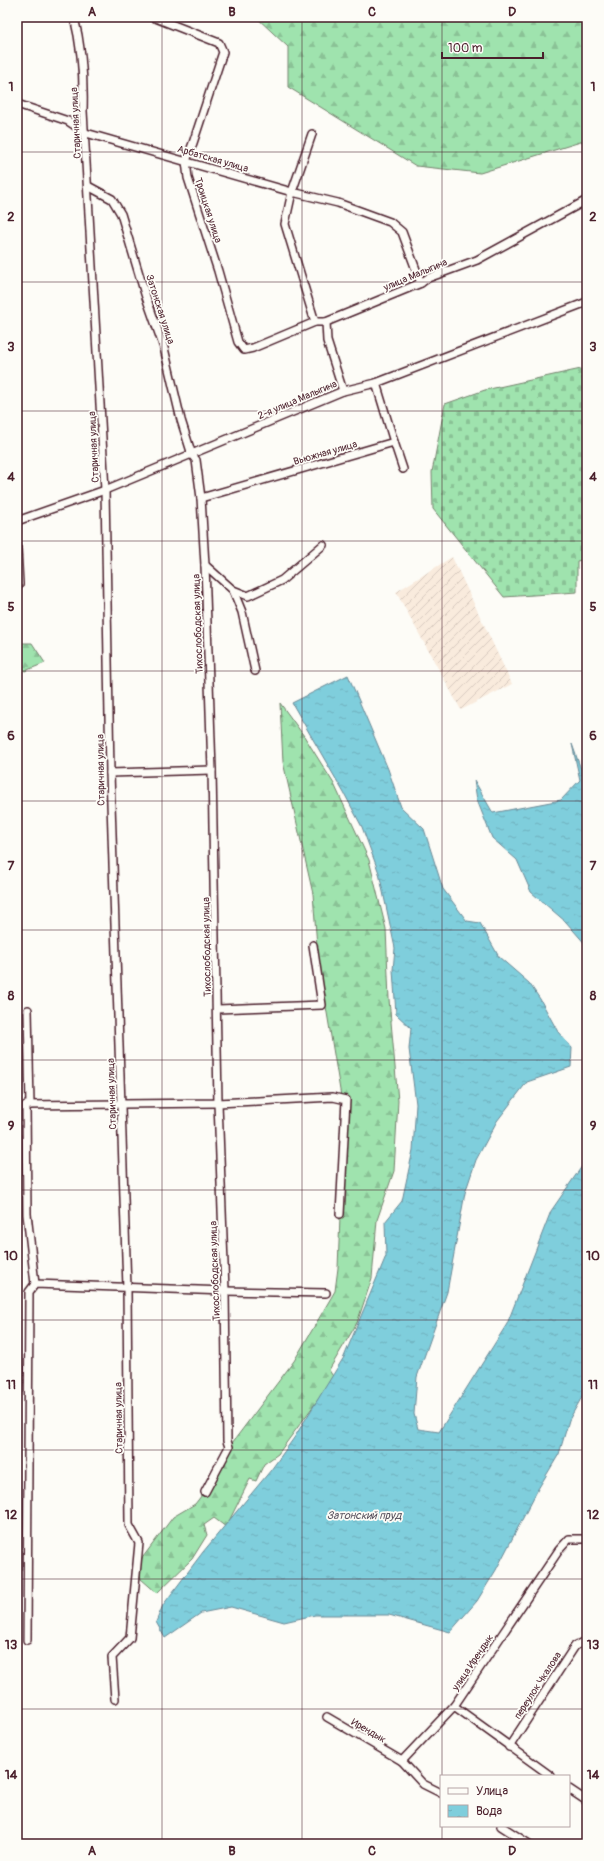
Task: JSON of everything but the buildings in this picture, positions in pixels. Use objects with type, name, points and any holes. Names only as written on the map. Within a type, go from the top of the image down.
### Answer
[{"type":"street","name":"Старичная улица","points":[[74,17],[79,37],[84,70],[83,111],[86,133],[105,490],[110,773],[122,1104],[129,1525],[139,1543],[130,1638],[112,1657],[116,1699]]},
{"type":"street","name":"Троицкая улица","points":[[153,17],[219,43],[223,52],[186,161],[188,178],[218,271],[238,342],[244,350]]},
{"type":"street","name":"Арбатская улица","points":[[17,104],[68,121],[86,133],[292,192],[338,203],[390,222],[402,232],[421,283]]},
{"type":"street","points":[[312,134],[292,192],[286,224],[315,322]]},
{"type":"street","name":"Затонская улица","points":[[88,186],[112,199],[121,214],[145,294],[164,348],[180,420],[192,455]]},
{"type":"street","name":"улица Малыгина","points":[[244,350],[253,348],[315,322],[326,322],[421,283],[428,278],[477,260],[587,200]]},
{"type":"street","name":"2-я улица Малыгина","points":[[17,521],[105,490],[343,391],[376,383],[587,302]]},
{"type":"street","points":[[326,322],[327,341],[343,391]]},
{"type":"street","points":[[376,383],[403,470]]},
{"type":"street","name":"Вьюжная улица","points":[[201,498],[394,442]]},
{"type":"street","name":"Тихослободская улица","points":[[192,455],[196,460],[201,498],[205,565],[212,770],[218,1009],[218,1103],[225,1292],[227,1441],[229,1447],[205,1492]]},
{"type":"street","points":[[205,565],[233,590],[248,596],[282,580],[323,545]]},
{"type":"street","points":[[17,547],[19,585]]},
{"type":"street","points":[[233,590],[242,612],[254,671]]},
{"type":"street","points":[[110,773],[212,770]]},
{"type":"street","points":[[218,1009],[322,1005],[313,945]]},
{"type":"street","points":[[27,1640],[29,1530],[29,1292],[35,1284],[27,1214],[28,1010]]},
{"type":"street","points":[[28,1105],[218,1103],[333,1097],[346,1100],[340,1214]]},
{"type":"street","points":[[35,1284],[225,1292],[326,1293]]},
{"type":"street","name":"улица Ирендык","points":[[402,1761],[454,1706],[559,1550],[569,1539],[587,1539]]},
{"type":"street","name":"переулок Чкалова","points":[[509,1747],[575,1646],[587,1640]]},
{"type":"street","points":[[454,1706],[550,1775]]},
{"type":"street","name":"Ирендык","points":[[327,1717],[402,1761]]},
{"type":"street","points":[[402,1761],[423,1784],[440,1792]]},
{"type":"street","points":[[570,1790],[587,1801]]},
{"type":"street","points":[[503,1827],[529,1844]]},
{"type":"shaded area","points":[[452,557],[512,684],[461,710],[396,592]]},
{"type":"green space","points":[[256,17],[587,17],[587,140],[480,173],[416,166],[288,87],[288,47]]},
{"type":"green space","points":[[581,369],[587,423],[587,559],[577,561],[577,592],[504,597],[433,509],[432,472],[445,404],[485,390]]},
{"type":"green space","points":[[17,636],[21,643],[32,643],[45,663],[25,671],[17,667]]},
{"type":"green space","points":[[280,703],[304,736],[334,784],[369,860],[386,929],[389,999],[398,1101],[394,1171],[377,1220],[372,1278],[357,1323],[329,1370],[334,1378],[278,1454],[264,1464],[256,1481],[250,1479],[226,1527],[214,1518],[204,1525],[207,1535],[192,1559],[157,1593],[141,1579],[137,1565],[173,1517],[195,1504],[225,1465],[226,1451],[294,1361],[335,1291],[338,1268],[344,1114],[318,959],[313,894],[283,762]]},
{"type":"water","name":"Затонский пруд","points":[[348,675],[388,769],[401,807],[424,829],[443,889],[467,921],[480,923],[499,957],[529,983],[540,999],[558,1032],[572,1048],[571,1067],[527,1082],[497,1121],[476,1160],[465,1193],[447,1292],[417,1377],[414,1414],[418,1429],[439,1432],[507,1324],[551,1211],[587,1159],[587,1388],[569,1420],[559,1454],[538,1489],[496,1570],[477,1601],[450,1632],[389,1615],[315,1615],[284,1622],[231,1607],[201,1613],[165,1638],[156,1622],[163,1605],[203,1552],[271,1470],[294,1438],[344,1357],[386,1256],[385,1222],[402,1201],[413,1150],[416,1104],[409,1049],[411,1028],[396,1014],[393,970],[395,948],[379,873],[362,827],[292,703]]},
{"type":"water","points":[[572,744],[587,786],[587,946],[566,922],[531,892],[517,860],[492,838],[477,800],[474,780],[493,813],[561,800],[580,780]]}]
